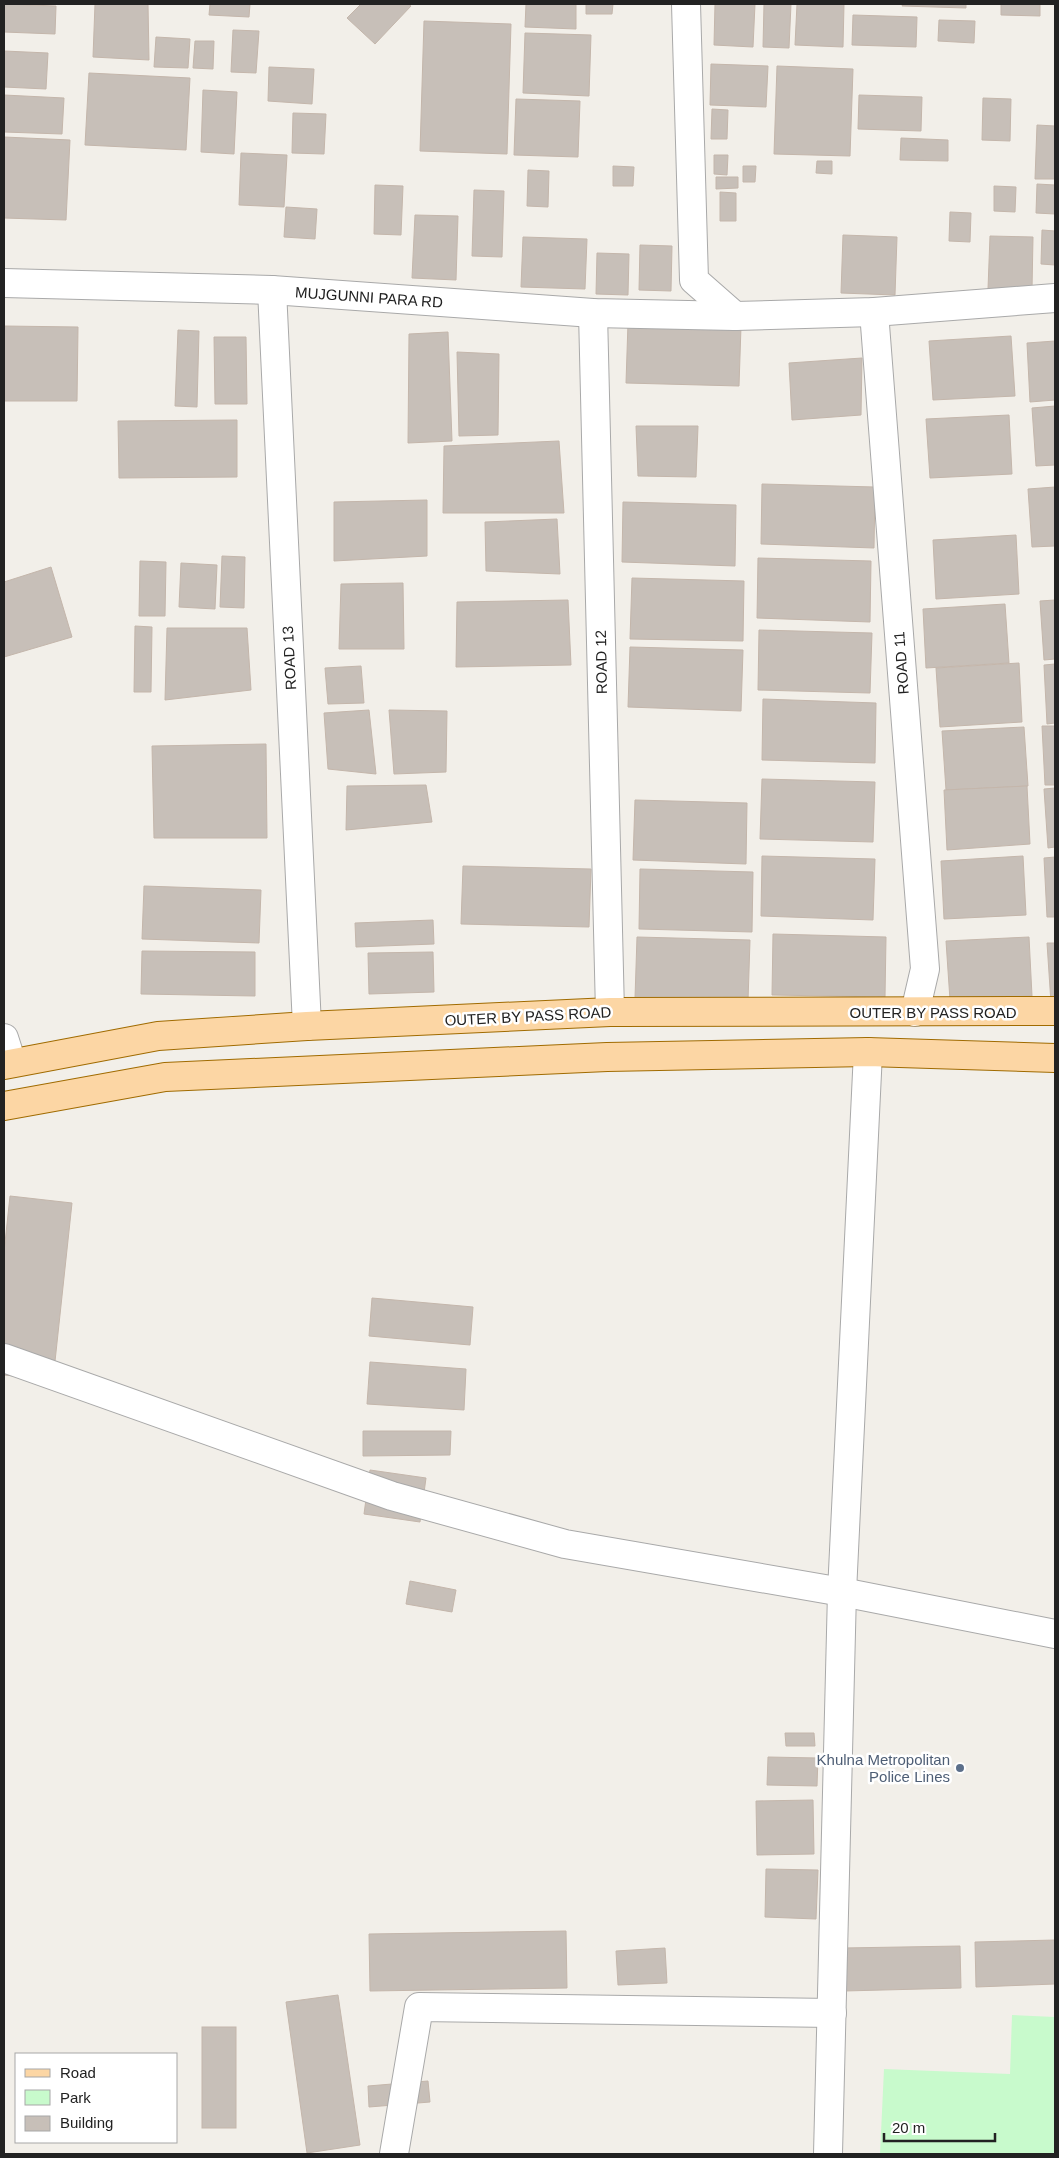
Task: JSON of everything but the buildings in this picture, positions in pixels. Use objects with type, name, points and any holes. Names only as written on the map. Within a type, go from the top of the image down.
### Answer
[{"type":"main road","name":"OUTER BY PASS ROAD","points":[[6,1055],[158,1036],[307,1026],[610,1012],[1055,1011]]},
{"type":"main road","points":[[4,1106],[164,1077],[607,1057],[868,1052],[1055,1058]]},
{"type":"street","points":[[686,4],[694,280],[735,316]]},
{"type":"street","name":"MUJGUNNI PARA RD","points":[[4,283],[272,290],[593,313],[735,316],[874,312],[1055,298]]},
{"type":"street","name":"ROAD 13","points":[[272,290],[307,1026]]},
{"type":"street","name":"ROAD 11","points":[[874,312],[925,969],[915,1012]]},
{"type":"street","name":"ROAD 12","points":[[593,313],[610,1012]]},
{"type":"street","points":[[828,2154],[842,1592],[868,1052]]},
{"type":"street","points":[[4,1358],[392,1496],[565,1544],[842,1592],[1055,1634]]},
{"type":"street","points":[[394,2154],[419,2007],[832,2013]]},
{"type":"green space","points":[[1012,2015],[1055,2017],[1055,2154],[880,2154],[884,2069],[1010,2074]]},
{"type":"place","name":"Khulna Metropolitan Police Lines","points":[[960,1768]]}]
